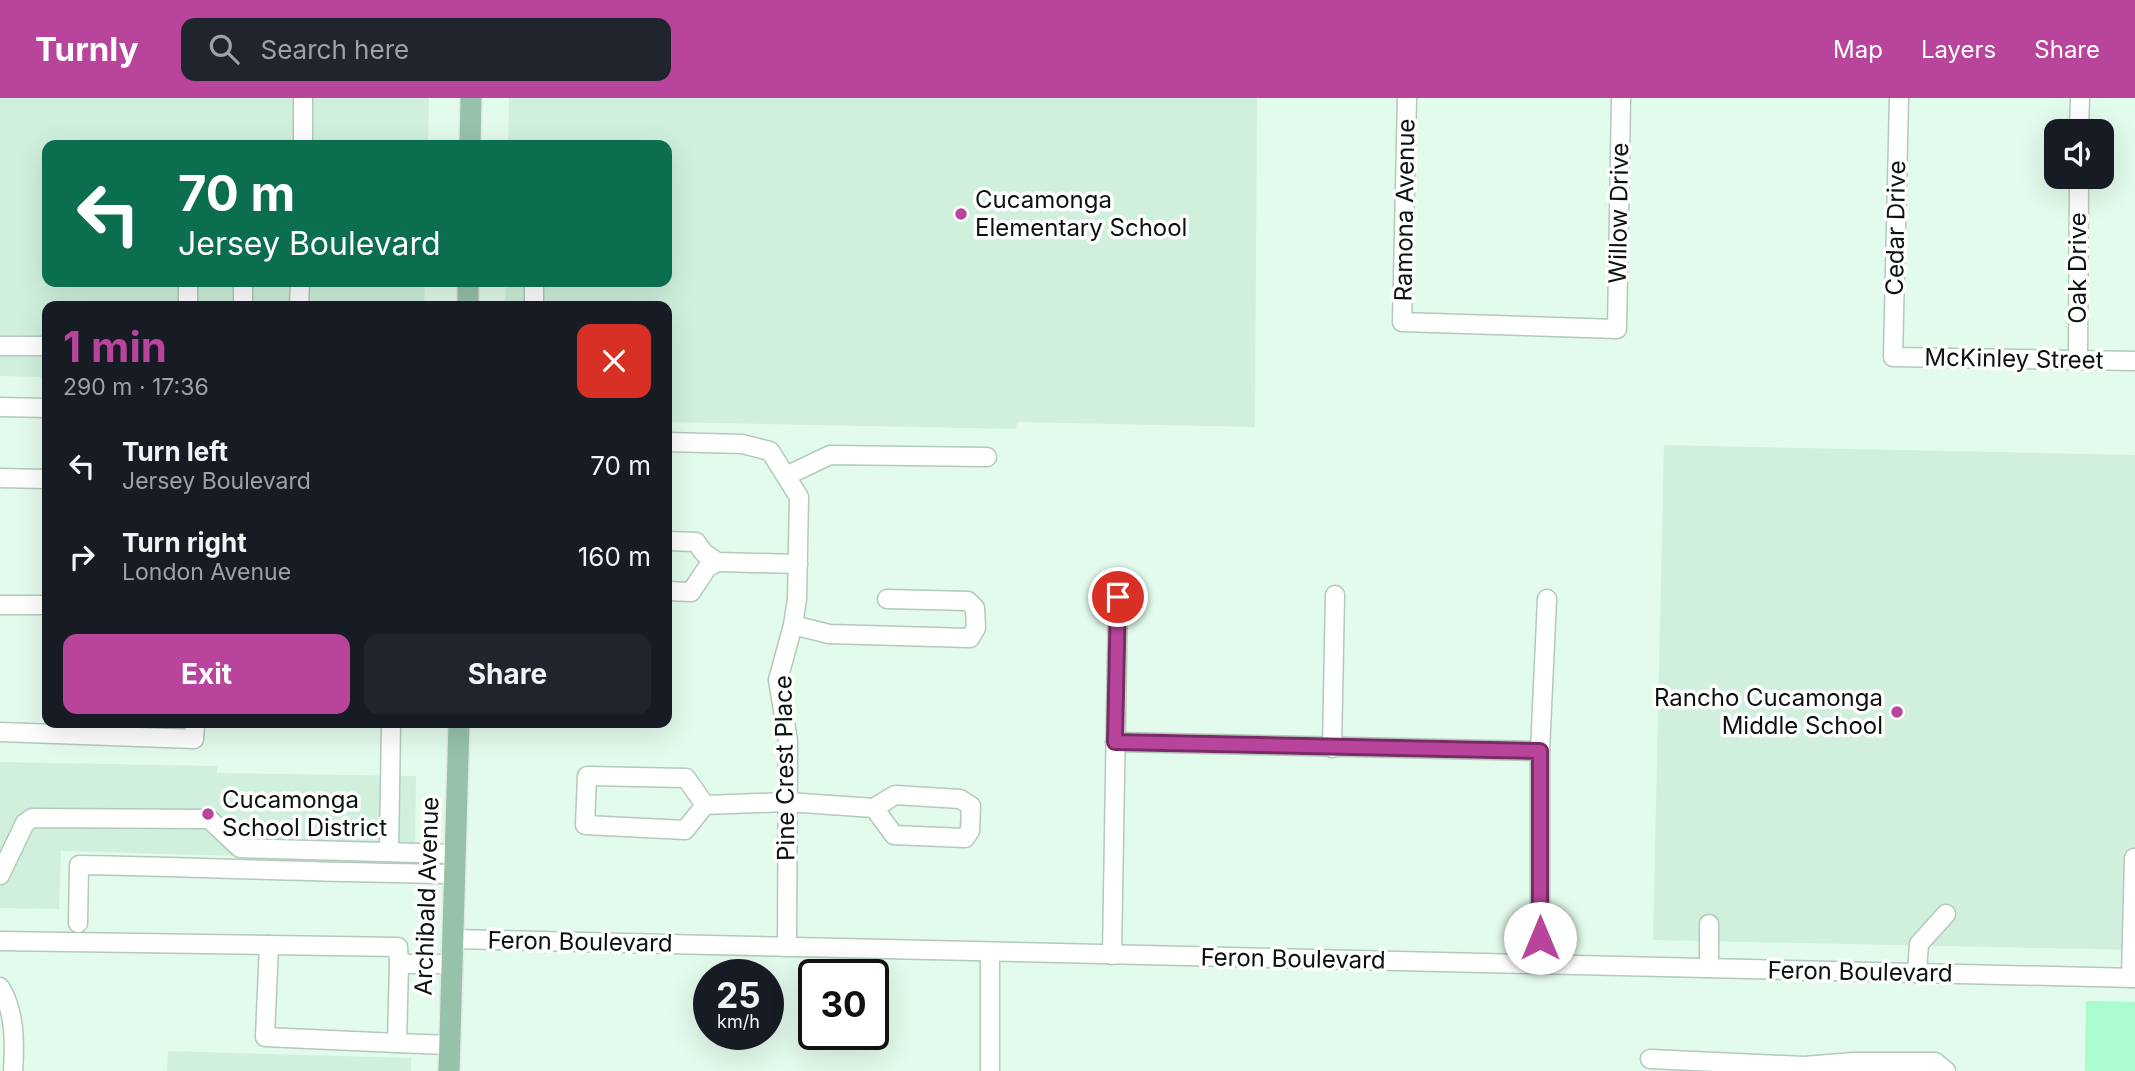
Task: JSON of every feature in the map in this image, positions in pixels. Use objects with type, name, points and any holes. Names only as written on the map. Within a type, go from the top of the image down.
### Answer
[{"type":"main road","points":[[470,140],[471,98]]},
{"type":"main road","name":"Archibald Avenue","points":[[449,1071],[459,728]]},
{"type":"street","points":[[303,98],[303,140]]},
{"type":"street","name":"Ramona Avenue","points":[[1407,98],[1402,322],[1617,329]]},
{"type":"street","name":"Willow Drive","points":[[1617,329],[1621,98]]},
{"type":"street","name":"Cedar Drive","points":[[1893,358],[1899,98]]},
{"type":"street","points":[[2079,119],[2080,98]]},
{"type":"street","name":"Oak Drive","points":[[2078,360],[2079,189]]},
{"type":"street","points":[[0,346],[42,346]]},
{"type":"street","name":"McKinley Street","points":[[1893,358],[2135,361]]},
{"type":"street","points":[[0,407],[42,408]]},
{"type":"street","name":"Pine Crest Place","points":[[672,442],[742,444],[770,451],[799,497],[797,599],[778,680],[788,741],[787,947]]},
{"type":"street","points":[[786,476],[830,455],[987,457]]},
{"type":"street","points":[[0,478],[42,479]]},
{"type":"street","points":[[672,541],[696,542],[704,554],[717,562],[797,564]]},
{"type":"street","points":[[672,591],[691,592],[707,568],[717,562]]},
{"type":"street","points":[[1332,748],[1335,595]]},
{"type":"street","points":[[1111,954],[1118,597]]},
{"type":"street","points":[[793,625],[830,634],[970,638],[975,628],[975,607],[968,601],[887,599]]},
{"type":"street","points":[[1540,964],[1540,751],[1547,599]]},
{"type":"street","points":[[0,604],[42,605]]},
{"type":"street","points":[[0,732],[54,728],[123,730],[194,739],[195,728]]},
{"type":"street","points":[[389,852],[391,728]]},
{"type":"street","points":[[1115,742],[1540,751]]},
{"type":"street","points":[[705,806],[685,778],[587,776],[585,825],[685,830],[705,806],[787,802],[874,808],[895,795],[960,799],[971,806],[970,831],[965,838],[894,835],[874,808]]},
{"type":"street","points":[[0,875],[25,823],[32,818],[209,819],[240,848],[389,852],[455,864]]},
{"type":"street","points":[[2133,978],[2134,858]]},
{"type":"street","points":[[78,923],[79,864],[219,867],[324,873],[455,864]]},
{"type":"street","points":[[1917,973],[1919,944],[1946,914]]},
{"type":"street","points":[[1709,924],[1709,968]]},
{"type":"street","name":"Feron Boulevard","points":[[452,939],[2133,978]]},
{"type":"street","points":[[0,941],[398,947],[397,1043]]},
{"type":"street","points":[[268,945],[265,1037],[449,1045]]},
{"type":"street","points":[[990,951],[990,1071]]},
{"type":"street","points":[[399,964],[451,964]]},
{"type":"street","points":[[0,987],[9,1001],[14,1045],[13,1071]]},
{"type":"street","points":[[1650,1059],[1715,1066],[1935,1062],[1946,1071]]},
{"type":"shaded area","points":[[0,98],[429,98],[428,140],[42,140],[42,287],[425,287],[424,301],[42,301],[42,377],[0,376]]},
{"type":"shaded area","name":"Cucamonga Elementary School","points":[[509,98],[1257,98],[1255,427],[1017,422],[1016,429],[672,422],[672,301],[505,301],[506,287],[672,287],[672,140],[508,140]]},
{"type":"shaded area","name":"Rancho Cucamonga Middle School","points":[[1664,445],[2135,455],[2135,950],[1653,940]]},
{"type":"shaded area","name":"Cucamonga School District","points":[[0,762],[217,766],[217,773],[416,776],[415,861],[61,851],[59,909],[0,908]]},
{"type":"shaded area","points":[[168,1051],[411,1058],[411,1071],[167,1071]]},
{"type":"green space","points":[[2086,1001],[2135,1002],[2135,1071],[2085,1071]]},
{"type":"place","name":"Cucamonga Elementary School","points":[[961,214]]},
{"type":"place","name":"Rancho Cucamonga Middle School","points":[[1897,712]]},
{"type":"place","name":"Cucamonga School District","points":[[208,814]]},
{"type":"route","points":[[1118,597],[1115,742],[1540,751],[1540,938]]}]
